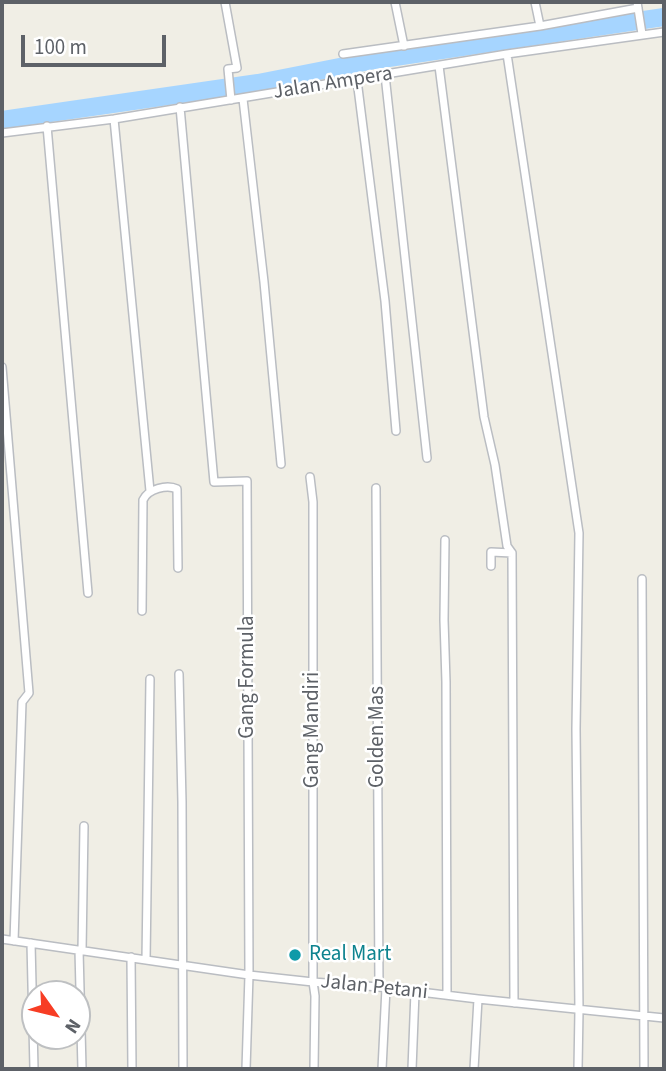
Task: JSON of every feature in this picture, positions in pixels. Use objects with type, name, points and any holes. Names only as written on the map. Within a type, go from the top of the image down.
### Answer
[{"type":"street","points":[[225,2],[237,68],[228,69],[231,96]]},
{"type":"street","points":[[395,2],[404,46]]},
{"type":"street","points":[[535,2],[540,26]]},
{"type":"street","points":[[343,54],[540,26],[638,5],[642,34]]},
{"type":"street","name":"Jalan Ampera","points":[[2,133],[114,119],[231,96],[243,99],[507,54],[664,32]]},
{"type":"street","points":[[507,54],[579,533],[576,729],[578,1069]]},
{"type":"street","points":[[439,66],[484,417],[495,466],[507,546],[512,553],[517,579],[514,1003]]},
{"type":"street","points":[[385,75],[427,458]]},
{"type":"street","points":[[357,80],[385,302],[396,431]]},
{"type":"street","points":[[243,99],[281,464]]},
{"type":"street","name":"Gang Formula","points":[[180,107],[214,482],[247,481],[249,975],[246,1069]]},
{"type":"street","points":[[114,119],[150,491]]},
{"type":"street","points":[[47,126],[88,593]]},
{"type":"street","points":[[2,367],[29,693],[22,702],[14,941]]},
{"type":"street","name":"Gang Mandiri","points":[[310,477],[313,502],[314,1069]]},
{"type":"street","points":[[142,611],[143,500],[150,491],[172,487],[177,489],[178,568]]},
{"type":"street","name":"Golden Mas","points":[[376,488],[382,1069]]},
{"type":"street","points":[[445,540],[447,995]]},
{"type":"street","points":[[491,566],[491,552],[512,553]]},
{"type":"street","points":[[642,579],[645,1069]]},
{"type":"street","points":[[179,674],[183,1069]]},
{"type":"street","points":[[146,960],[150,679]]},
{"type":"street","points":[[82,1069],[80,950],[84,825]]},
{"type":"street","name":"Jalan Petani","points":[[2,939],[249,975],[664,1018]]},
{"type":"street","points":[[31,943],[34,1069]]},
{"type":"street","points":[[131,957],[132,1069]]},
{"type":"street","points":[[412,1069],[415,992]]},
{"type":"street","points":[[474,1069],[478,999]]},
{"type":"waterway","points":[[2,120],[258,83],[375,60],[664,17]]},
{"type":"place","name":"Real Mart","points":[[295,955]]}]
